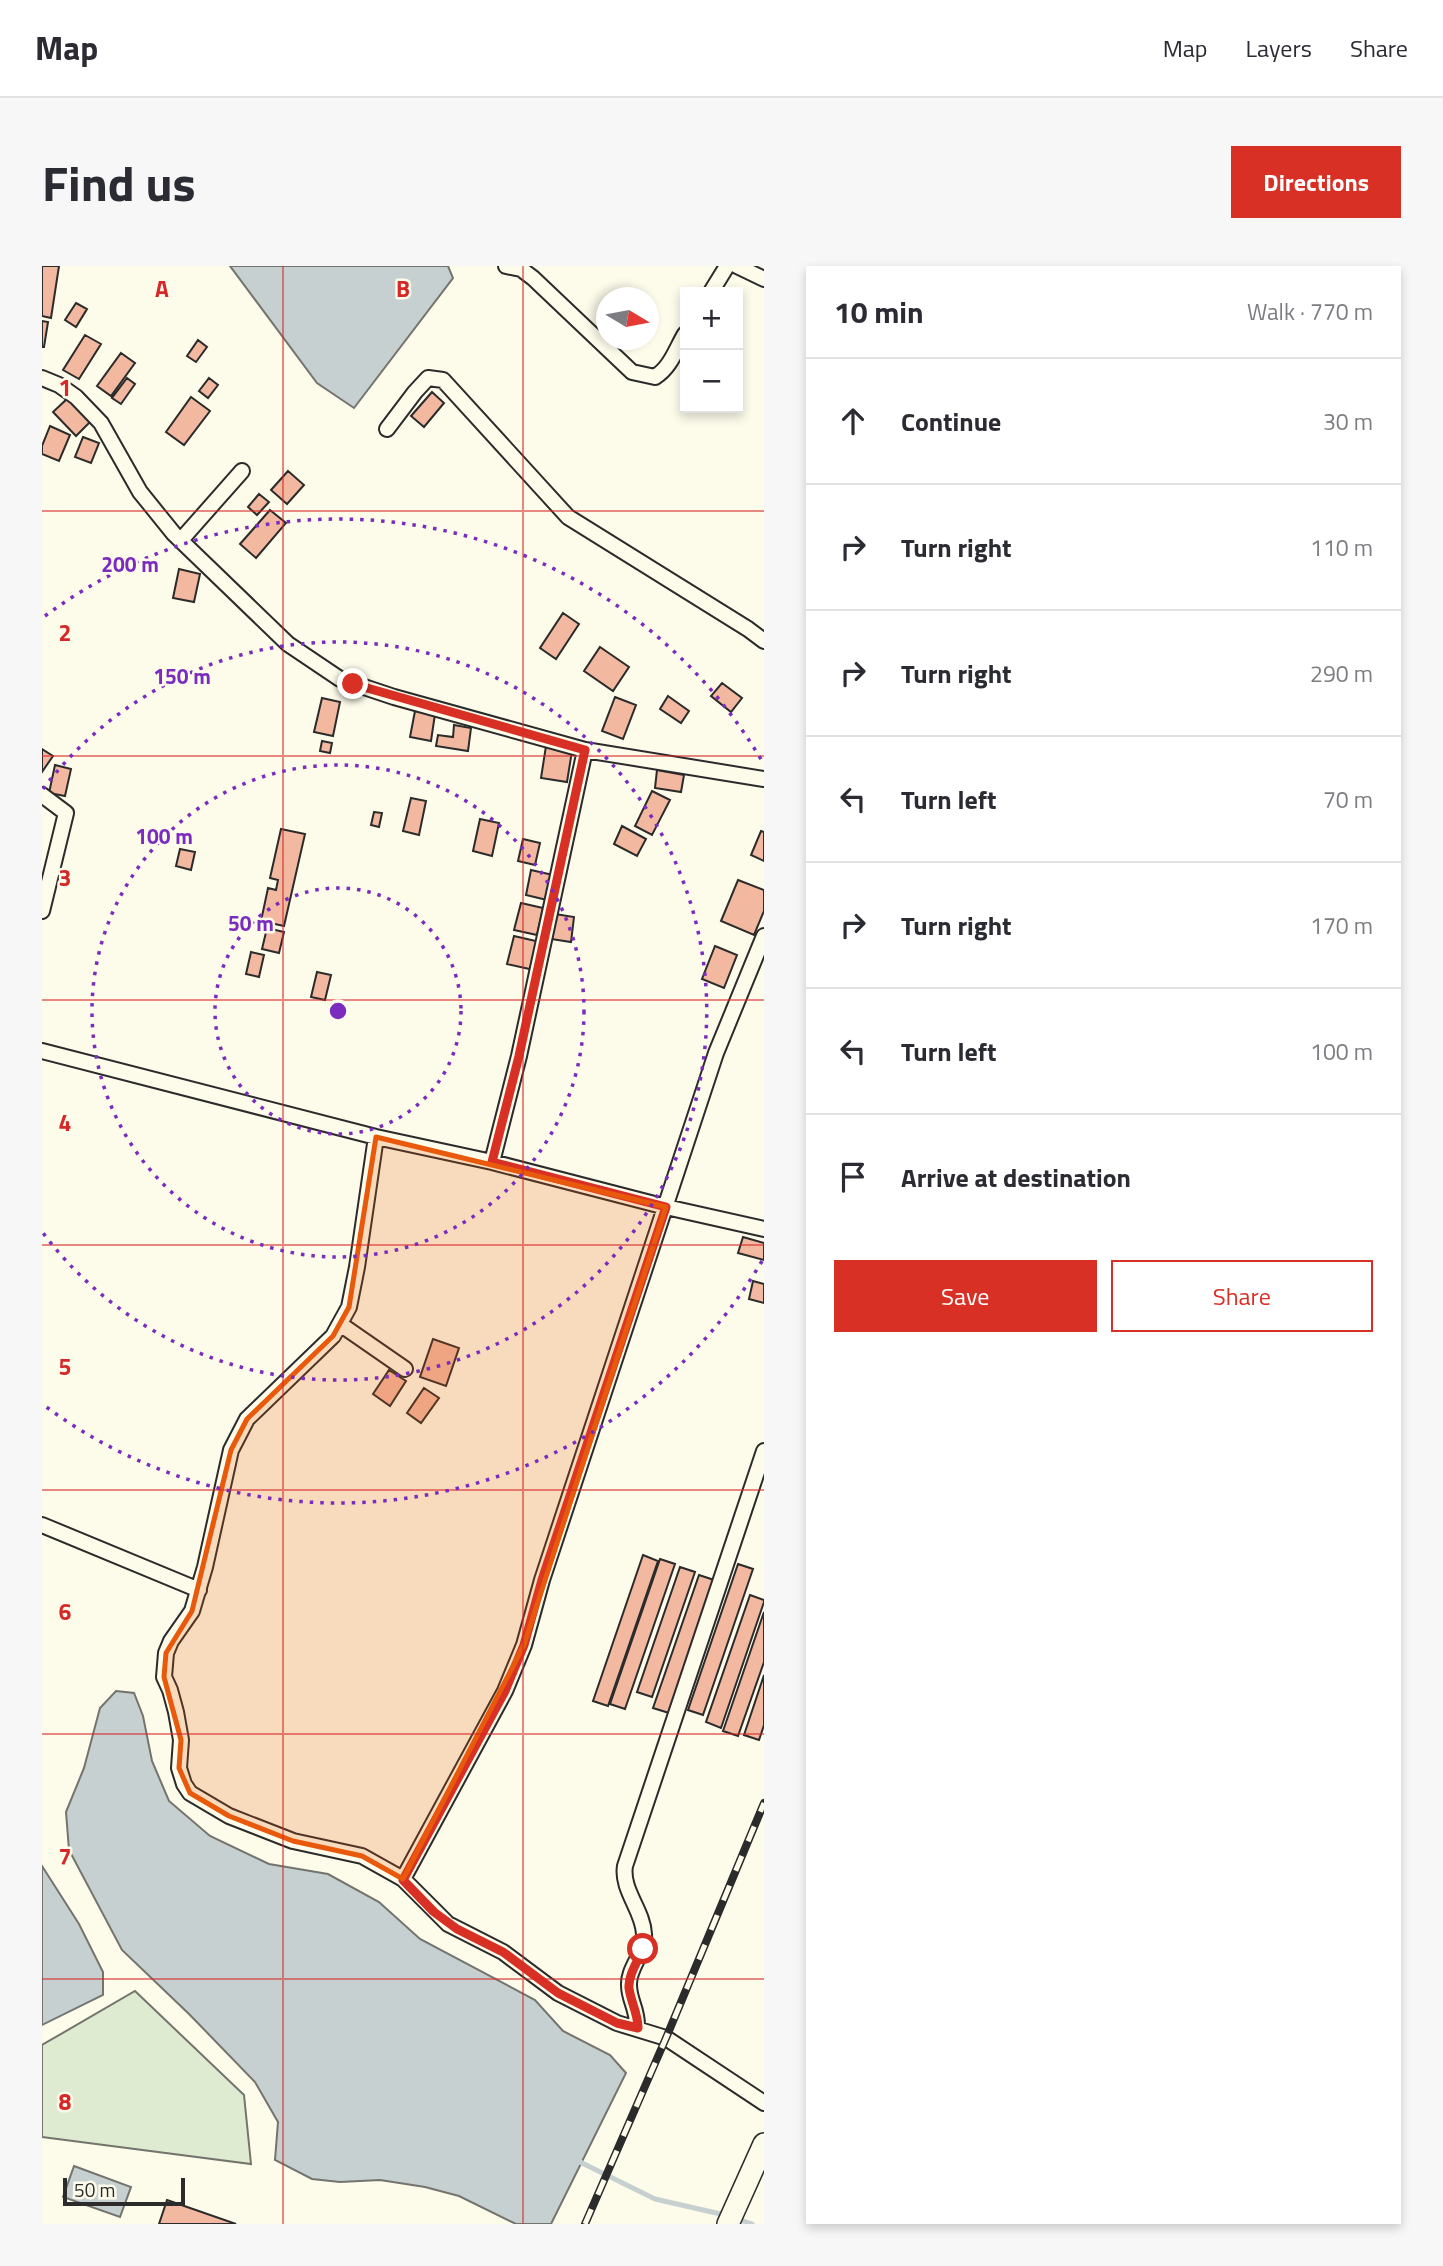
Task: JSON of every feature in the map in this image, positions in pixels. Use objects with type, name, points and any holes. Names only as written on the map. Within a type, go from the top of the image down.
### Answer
[{"type":"main road","points":[[728,2224],[764,2144]]},
{"type":"street","points":[[506,266],[521,270],[533,278],[632,372],[648,377],[662,373],[680,343]]},
{"type":"street","points":[[714,287],[727,266]]},
{"type":"street","points":[[737,266],[764,279]]},
{"type":"street","points":[[42,378],[59,385],[76,397],[101,423],[146,500],[161,520],[288,644],[340,679],[394,697],[585,750],[764,779]]},
{"type":"street","points":[[387,429],[428,378],[443,380],[568,517],[764,641]]},
{"type":"street","points":[[181,540],[242,471]]},
{"type":"street","points":[[492,1162],[519,1056],[585,750]]},
{"type":"street","points":[[42,795],[66,813],[42,911]]},
{"type":"street","points":[[403,1880],[505,1691],[524,1645],[542,1580],[716,1053],[764,936]]},
{"type":"street","points":[[42,1051],[376,1137],[492,1162],[764,1229]]},
{"type":"street","points":[[376,1137],[349,1307],[333,1336],[247,1419],[231,1450],[192,1611],[171,1641],[164,1663],[164,1676],[173,1701],[181,1740],[179,1768],[190,1793],[229,1816],[293,1842],[362,1856],[403,1880],[434,1912],[457,1929],[503,1952],[558,1993],[617,2023],[666,2038],[764,2103]]},
{"type":"street","points":[[340,1324],[405,1369]]},
{"type":"street","points":[[638,2028],[638,2014],[629,1986],[643,1949],[644,1931],[624,1876],[625,1866],[764,1451]]},
{"type":"street","points":[[42,1525],[199,1590]]},
{"type":"highlighted area","points":[[376,1137],[666,1207],[524,1645],[403,1879],[362,1856],[293,1841],[229,1816],[190,1793],[179,1768],[181,1740],[164,1677],[166,1653],[192,1611],[231,1450],[247,1419],[333,1336],[349,1307]]},
{"type":"green space","points":[[135,1991],[244,2095],[251,2164],[42,2137],[42,2045]]},
{"type":"shaded area","points":[[230,266],[448,266],[453,278],[354,408],[317,383]]},
{"type":"shaded area","points":[[116,1691],[134,1693],[143,1716],[152,1761],[169,1801],[210,1836],[269,1864],[328,1874],[379,1902],[420,1939],[535,2000],[563,2031],[610,2055],[626,2073],[551,2224],[516,2224],[459,2196],[425,2187],[380,2180],[340,2182],[312,2179],[275,2160],[278,2122],[255,2082],[122,1950],[69,1850],[66,1812],[84,1768],[100,1708]]},
{"type":"shaded area","points":[[42,1866],[79,1924],[103,1972],[103,1995],[42,2025]]},
{"type":"shaded area","points":[[74,2166],[131,2187],[120,2217],[63,2197]]},
{"type":"building","points":[[42,266],[59,266],[51,318],[42,316]]},
{"type":"building","points":[[76,303],[87,309],[76,327],[65,320]]},
{"type":"building","points":[[42,321],[48,322],[44,347],[42,347]]},
{"type":"building","points":[[85,335],[101,344],[79,379],[63,370]]},
{"type":"building","points":[[198,340],[207,347],[196,362],[187,356]]},
{"type":"building","points":[[121,353],[135,363],[111,396],[97,386]]},
{"type":"building","points":[[127,378],[135,384],[121,404],[112,398]]},
{"type":"building","points":[[209,378],[218,385],[208,398],[199,391]]},
{"type":"building","points":[[432,392],[444,403],[424,427],[411,416]]},
{"type":"building","points":[[191,397],[210,411],[184,445],[166,432]]},
{"type":"building","points":[[68,398],[91,421],[76,436],[53,412]]},
{"type":"building","points":[[50,426],[70,435],[59,461],[42,454],[42,446]]},
{"type":"building","points":[[83,437],[99,443],[91,463],[75,457]]},
{"type":"building","points":[[288,471],[304,485],[287,504],[271,490]]},
{"type":"building","points":[[259,494],[269,502],[257,515],[248,507]]},
{"type":"building","points":[[270,510],[286,523],[256,558],[240,544]]},
{"type":"building","points":[[179,569],[200,574],[194,602],[173,598]]},
{"type":"building","points":[[563,613],[579,624],[556,659],[540,648]]},
{"type":"building","points":[[600,647],[629,667],[613,691],[584,671]]},
{"type":"building","points":[[722,683],[742,698],[731,712],[711,696]]},
{"type":"building","points":[[668,696],[689,711],[681,723],[660,709]]},
{"type":"building","points":[[615,697],[636,705],[623,739],[602,731]]},
{"type":"building","points":[[322,698],[340,702],[333,736],[314,732]]},
{"type":"building","points":[[415,711],[435,714],[431,741],[410,737]]},
{"type":"building","points":[[454,725],[471,728],[468,751],[436,746],[438,735],[453,737]]},
{"type":"building","points":[[322,741],[332,743],[330,753],[320,751]]},
{"type":"building","points":[[546,746],[572,751],[567,782],[541,778]]},
{"type":"building","points":[[42,749],[53,756],[42,772]]},
{"type":"building","points":[[55,765],[71,769],[65,796],[49,793]]},
{"type":"building","points":[[657,770],[684,775],[681,792],[655,788]]},
{"type":"building","points":[[652,791],[670,800],[652,835],[635,826]]},
{"type":"building","points":[[411,798],[426,801],[419,835],[403,831]]},
{"type":"building","points":[[374,812],[382,813],[379,827],[371,825]]},
{"type":"building","points":[[480,819],[499,823],[492,856],[473,851]]},
{"type":"building","points":[[622,826],[646,839],[637,856],[614,844]]},
{"type":"building","points":[[281,829],[305,834],[284,926],[261,921],[268,888],[276,890],[278,880],[270,878]]},
{"type":"building","points":[[761,831],[764,832],[764,861],[751,855]]},
{"type":"building","points":[[523,839],[540,843],[535,865],[518,861]]},
{"type":"building","points":[[180,849],[195,852],[191,870],[176,866]]},
{"type":"building","points":[[531,870],[553,875],[547,900],[526,895]]},
{"type":"building","points":[[738,880],[764,890],[764,911],[754,935],[721,921]]},
{"type":"building","points":[[521,903],[543,908],[537,935],[514,930]]},
{"type":"building","points":[[555,914],[574,917],[571,942],[551,939]]},
{"type":"building","points":[[267,928],[284,932],[279,953],[262,949]]},
{"type":"building","points":[[514,936],[540,942],[534,970],[507,964]]},
{"type":"building","points":[[715,946],[737,955],[724,988],[702,979]]},
{"type":"building","points":[[251,952],[264,955],[259,977],[246,974]]},
{"type":"building","points":[[317,972],[331,975],[325,1000],[311,997]]},
{"type":"building","points":[[743,1237],[764,1243],[764,1260],[738,1253]]},
{"type":"building","points":[[753,1281],[764,1284],[764,1303],[749,1299]]},
{"type":"building","points":[[433,1339],[459,1348],[446,1386],[420,1377]]},
{"type":"building","points":[[389,1370],[406,1381],[390,1406],[373,1394]]},
{"type":"building","points":[[424,1388],[439,1398],[421,1423],[407,1413]]},
{"type":"building","points":[[643,1555],[658,1561],[608,1706],[593,1701]]},
{"type":"building","points":[[660,1559],[675,1564],[625,1709],[610,1704]]},
{"type":"building","points":[[738,1564],[753,1569],[703,1715],[688,1710]]},
{"type":"building","points":[[680,1567],[695,1572],[652,1697],[637,1692]]},
{"type":"building","points":[[699,1575],[714,1580],[669,1713],[653,1708]]},
{"type":"building","points":[[750,1595],[764,1602],[721,1728],[706,1722]]},
{"type":"building","points":[[764,1612],[764,1662],[738,1736],[723,1731]]},
{"type":"building","points":[[764,1675],[764,1725],[759,1740],[744,1735]]},
{"type":"building","points":[[167,2200],[236,2224],[159,2224]]},
{"type":"waterway","points":[[578,2161],[655,2199],[725,2215]]},
{"type":"waterway","points":[[734,2218],[752,2224]]},
{"type":"railway","points":[[585,2224],[764,1803]]},
{"type":"route","points":[[353,684],[585,750],[519,1056],[492,1162],[666,1207],[542,1580],[524,1645],[505,1691],[403,1880],[448,1924],[503,1952],[558,1993],[617,2023],[638,2028],[638,2014],[629,1986],[643,1949]]}]
